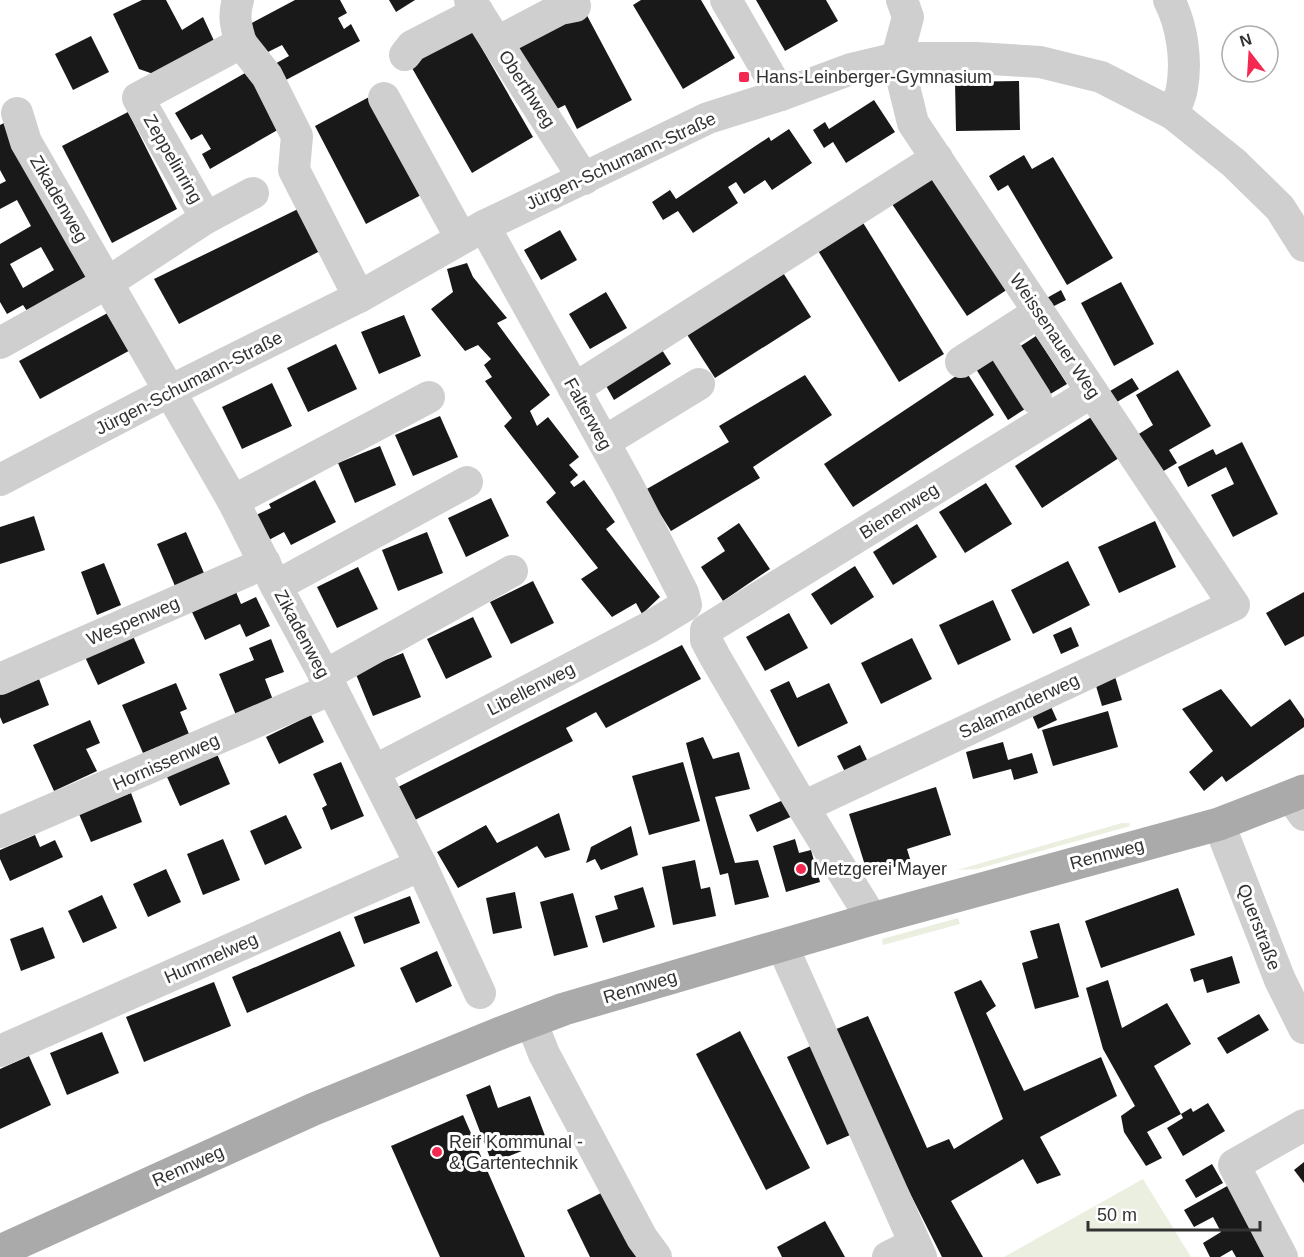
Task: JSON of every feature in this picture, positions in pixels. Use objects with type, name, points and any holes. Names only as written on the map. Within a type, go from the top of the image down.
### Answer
[{"type":"main road","name":"Rennweg","points":[[0,1251],[314,1109],[564,1009],[872,919],[1300,801]]},
{"type":"street","points":[[238,0],[235,26],[241,43],[267,76],[297,136],[294,170],[359,297]]},
{"type":"street","points":[[726,0],[781,95]]},
{"type":"street","points":[[897,58],[908,17],[902,0]]},
{"type":"street","points":[[1169,0],[1177,16],[1183,54],[1182,88],[1173,114]]},
{"type":"street","points":[[405,55],[412,46],[474,6]]},
{"type":"street","name":"Oberthweg","points":[[474,6],[584,179]]},
{"type":"street","points":[[497,42],[560,9],[575,6]]},
{"type":"street","name":"Zeppelinring","points":[[107,283],[206,218],[138,98],[241,43]]},
{"type":"street","name":"Jürgen-Schumann-Straße","points":[[0,480],[168,392],[359,297],[472,232],[708,118],[781,95],[851,69],[897,58],[976,58],[1040,62],[1101,77],[1173,114],[1234,163],[1280,208],[1304,246]]},
{"type":"street","name":"Weissenauer Weg","points":[[897,58],[914,123],[1234,605]]},
{"type":"street","name":"Falterweg","points":[[384,98],[574,389],[683,593],[686,605]]},
{"type":"street","name":"Zikadenweg","points":[[17,113],[26,142],[168,392],[233,501],[374,771],[421,865],[480,993]]},
{"type":"street","points":[[574,389],[936,158]]},
{"type":"street","points":[[206,218],[253,193]]},
{"type":"street","points":[[0,343],[107,283]]},
{"type":"street","points":[[961,362],[1039,312]]},
{"type":"street","points":[[998,339],[1036,399]]},
{"type":"street","points":[[604,442],[699,384]]},
{"type":"street","name":"Bienenweg","points":[[803,807],[715,657],[706,640],[706,630],[1092,392]]},
{"type":"street","points":[[233,501],[429,397]]},
{"type":"street","name":"Wespenweg","points":[[0,679],[271,575],[468,482]]},
{"type":"street","name":"Hornissenweg","points":[[0,832],[328,683],[512,571]]},
{"type":"street","name":"Libellenweg","points":[[374,771],[648,628],[686,605]]},
{"type":"street","name":"Salamanderweg","points":[[803,807],[1234,605]]},
{"type":"street","points":[[803,807],[872,919]]},
{"type":"street","name":"Querstraße","points":[[1219,824],[1280,980],[1304,1028]]},
{"type":"street","name":"Hummelweg","points":[[0,1051],[421,865]]},
{"type":"street","points":[[782,945],[907,1253]]},
{"type":"street","points":[[531,1022],[544,1054],[642,1238],[656,1257]]},
{"type":"street","points":[[1282,1257],[1234,1165],[1304,1125]]},
{"type":"shaded area","points":[[1122,823],[1129,823],[1130,826],[977,869],[957,870]]},
{"type":"shaded area","points":[[958,918],[960,924],[883,945],[882,939]]},
{"type":"shaded area","points":[[1143,1179],[1191,1257],[1004,1257]]},
{"type":"building","points":[[142,0],[166,0],[182,30],[203,17],[216,45],[162,77],[139,69],[113,14]]},
{"type":"building","points":[[295,0],[340,0],[347,13],[338,18],[344,29],[351,24],[360,41],[282,82],[273,65],[289,56],[282,45],[264,54],[248,25]]},
{"type":"building","points":[[389,0],[415,0],[396,12]]},
{"type":"building","points":[[641,0],[701,0],[735,58],[683,89],[633,5]]},
{"type":"building","points":[[756,0],[826,0],[838,21],[785,51]]},
{"type":"building","points":[[583,8],[632,100],[577,129],[565,105],[553,111],[517,44]]},
{"type":"building","points":[[469,26],[533,137],[472,173],[408,61]]},
{"type":"building","points":[[91,36],[109,72],[73,90],[55,54]]},
{"type":"building","points":[[259,65],[281,128],[210,169],[202,154],[211,149],[202,134],[191,140],[175,113]]},
{"type":"building","points":[[1019,81],[1020,130],[956,131],[955,82]]},
{"type":"building","points":[[371,96],[423,194],[366,224],[315,126]]},
{"type":"building","points":[[874,100],[895,132],[846,163],[833,142],[824,148],[813,130],[825,122],[829,129]]},
{"type":"building","points":[[128,112],[177,209],[112,243],[62,146]]},
{"type":"building","points":[[4,123],[90,275],[27,311],[23,305],[7,314],[0,302],[0,244],[31,226],[17,200],[0,209],[0,184],[6,181],[0,170],[0,125]],"holes":[[[41,247],[54,270],[23,288],[10,264]]]},
{"type":"building","points":[[789,129],[812,163],[772,190],[765,180],[744,194],[736,182],[728,187],[738,203],[693,233],[678,211],[663,220],[652,202],[670,190],[676,199],[769,137],[771,141]]},
{"type":"building","points":[[1024,155],[1032,169],[1053,157],[1113,258],[1067,285],[1008,185],[998,191],[989,176]]},
{"type":"building","points":[[934,177],[1008,289],[967,316],[892,204]]},
{"type":"building","points":[[298,209],[320,251],[179,324],[154,279]]},
{"type":"building","points":[[862,221],[944,354],[899,382],[817,249]]},
{"type":"building","points":[[560,230],[577,260],[541,280],[524,250]]},
{"type":"building","points":[[467,263],[473,277],[507,318],[497,323],[550,395],[530,411],[537,426],[548,417],[579,457],[569,465],[578,475],[570,482],[574,487],[584,480],[615,522],[606,529],[660,597],[642,614],[636,603],[612,617],[581,579],[598,568],[546,502],[556,493],[504,426],[512,418],[485,381],[492,377],[484,365],[491,359],[478,345],[465,351],[431,309],[453,292],[447,269]]},
{"type":"building","points":[[782,271],[811,317],[715,378],[686,333]]},
{"type":"building","points":[[1121,282],[1154,344],[1114,366],[1081,303]]},
{"type":"building","points":[[1061,290],[1066,300],[1050,308],[1045,299]]},
{"type":"building","points":[[606,292],[627,328],[590,349],[569,314]]},
{"type":"building","points":[[115,309],[136,347],[40,399],[19,361]]},
{"type":"building","points":[[404,315],[421,356],[379,374],[361,332]]},
{"type":"building","points":[[1036,336],[1067,384],[1047,396],[1016,349]]},
{"type":"building","points":[[336,344],[357,389],[308,412],[287,368]]},
{"type":"building","points":[[662,350],[671,364],[614,400],[605,384]]},
{"type":"building","points":[[997,356],[1028,407],[1008,420],[976,369]]},
{"type":"building","points":[[965,370],[994,415],[853,507],[824,464]]},
{"type":"building","points":[[1178,370],[1211,426],[1169,450],[1177,463],[1157,475],[1134,437],[1153,425],[1136,395]]},
{"type":"building","points":[[805,375],[832,415],[753,467],[760,478],[671,531],[645,490],[729,442],[719,426]]},
{"type":"building","points":[[1132,378],[1139,389],[1117,402],[1110,391]]},
{"type":"building","points":[[272,383],[292,426],[242,449],[222,407]]},
{"type":"building","points":[[1099,412],[1125,454],[1042,508],[1015,466]]},
{"type":"building","points":[[440,416],[458,457],[413,476],[395,435]]},
{"type":"building","points":[[1242,442],[1278,514],[1233,537],[1211,495],[1234,484],[1226,467],[1188,487],[1178,467],[1213,449],[1216,455]]},
{"type":"building","points":[[380,446],[396,485],[355,503],[338,463]]},
{"type":"building","points":[[315,480],[336,522],[291,545],[284,532],[265,542],[252,517],[271,508],[269,504]]},
{"type":"building","points":[[986,483],[1012,524],[965,553],[939,512]]},
{"type":"building","points":[[491,498],[509,536],[466,557],[448,518]]},
{"type":"building","points":[[34,516],[45,550],[0,564],[0,527]]},
{"type":"building","points":[[1155,521],[1176,567],[1119,593],[1098,547]]},
{"type":"building","points":[[739,523],[770,569],[723,601],[701,567],[725,551],[717,538]]},
{"type":"building","points":[[917,524],[937,557],[893,585],[873,552]]},
{"type":"building","points":[[186,532],[204,573],[175,586],[157,544]]},
{"type":"building","points":[[427,532],[443,573],[398,591],[382,550]]},
{"type":"building","points":[[1068,561],[1090,605],[1033,634],[1011,590]]},
{"type":"building","points":[[104,563],[121,605],[97,615],[81,572]]},
{"type":"building","points":[[855,566],[874,597],[831,625],[811,594]]},
{"type":"building","points":[[358,567],[378,609],[337,628],[317,587]]},
{"type":"building","points":[[533,581],[554,623],[511,644],[490,602]]},
{"type":"building","points":[[236,592],[241,604],[256,597],[270,626],[246,637],[240,624],[205,640],[192,612]]},
{"type":"building","points":[[1304,592],[1304,636],[1285,646],[1266,613]]},
{"type":"building","points":[[993,600],[1011,640],[958,665],[939,625]]},
{"type":"building","points":[[789,613],[808,648],[765,671],[746,637]]},
{"type":"building","points":[[473,617],[492,657],[446,679],[427,639]]},
{"type":"building","points":[[1071,627],[1079,646],[1061,654],[1053,635]]},
{"type":"building","points":[[133,636],[145,663],[98,685],[85,657]]},
{"type":"building","points":[[912,638],[932,679],[881,704],[861,663]]},
{"type":"building","points":[[271,639],[284,672],[265,679],[273,700],[236,715],[219,674],[254,660],[249,648]]},
{"type":"building","points":[[682,645],[701,679],[606,728],[596,712],[566,728],[573,741],[415,820],[398,787]]},
{"type":"building","points":[[403,653],[421,697],[373,716],[355,672]]},
{"type":"building","points":[[1113,670],[1122,700],[1102,706],[1093,676]]},
{"type":"building","points":[[39,679],[49,705],[3,724],[0,717],[0,694]]},
{"type":"building","points":[[789,681],[797,698],[829,683],[848,723],[798,747],[770,690]]},
{"type":"building","points":[[176,683],[187,709],[180,712],[189,734],[143,753],[122,705]]},
{"type":"building","points":[[1221,689],[1251,727],[1290,699],[1304,719],[1304,727],[1226,782],[1222,776],[1204,791],[1189,772],[1213,751],[1182,709]]},
{"type":"building","points":[[1048,700],[1057,720],[1038,729],[1029,708]]},
{"type":"building","points":[[1108,711],[1118,747],[1053,766],[1042,730]]},
{"type":"building","points":[[311,715],[324,742],[279,764],[266,737]]},
{"type":"building","points":[[90,720],[100,743],[86,749],[97,771],[54,791],[33,745]]},
{"type":"building","points":[[703,737],[713,759],[739,752],[750,789],[715,797],[735,863],[758,860],[769,897],[735,905],[728,873],[720,875],[686,743]]},
{"type":"building","points":[[1003,742],[1008,760],[1032,753],[1038,773],[1014,780],[1011,769],[973,779],[966,752]]},
{"type":"building","points":[[860,745],[869,764],[846,774],[837,756]]},
{"type":"building","points":[[217,754],[230,784],[180,806],[167,777]]},
{"type":"building","points":[[341,762],[364,816],[331,830],[322,808],[327,805],[313,774]]},
{"type":"building","points":[[683,762],[700,821],[649,835],[632,776]]},
{"type":"building","points":[[936,787],[951,835],[907,849],[911,862],[868,875],[849,814]]},
{"type":"building","points":[[131,793],[142,822],[91,842],[79,814]]},
{"type":"building","points":[[788,798],[795,815],[757,832],[749,815]]},
{"type":"building","points":[[559,813],[570,850],[545,858],[537,846],[458,888],[437,852],[486,825],[497,843]]},
{"type":"building","points":[[286,815],[302,848],[265,865],[250,831]]},
{"type":"building","points":[[631,826],[638,855],[601,870],[595,859],[586,863],[591,847]]},
{"type":"building","points":[[35,835],[40,847],[55,840],[63,857],[10,881],[0,859],[0,850]]},
{"type":"building","points":[[223,839],[240,880],[203,895],[187,854]]},
{"type":"building","points":[[795,839],[799,853],[811,850],[820,882],[786,892],[773,846]]},
{"type":"building","points":[[695,860],[701,889],[710,887],[716,916],[673,925],[662,867]]},
{"type":"building","points":[[166,869],[181,902],[148,917],[133,884]]},
{"type":"building","points":[[643,887],[655,927],[603,943],[595,916],[618,909],[614,896]]},
{"type":"building","points":[[1178,888],[1195,935],[1101,968],[1085,921]]},
{"type":"building","points":[[515,892],[522,928],[493,934],[486,898]]},
{"type":"building","points":[[573,893],[588,947],[554,956],[540,902]]},
{"type":"building","points":[[102,895],[117,928],[83,943],[68,911]]},
{"type":"building","points":[[410,896],[420,923],[364,944],[354,917]]},
{"type":"building","points":[[1059,923],[1079,997],[1035,1009],[1022,963],[1038,958],[1030,931]]},
{"type":"building","points":[[43,927],[55,958],[21,971],[10,939]]},
{"type":"building","points":[[340,931],[355,966],[247,1013],[232,977]]},
{"type":"building","points":[[437,951],[452,986],[416,1003],[400,968]]},
{"type":"building","points":[[1232,956],[1240,983],[1207,993],[1203,979],[1194,982],[1190,969]]},
{"type":"building","points":[[981,980],[996,1006],[986,1013],[1024,1091],[1101,1057],[1117,1096],[1040,1137],[1061,1175],[1037,1184],[1023,1159],[951,1201],[983,1257],[942,1257],[829,1032],[868,1016],[927,1148],[949,1139],[954,1149],[1003,1119],[954,992]]},
{"type":"building","points":[[1108,980],[1122,1028],[1167,1003],[1191,1044],[1154,1066],[1181,1114],[1147,1132],[1162,1158],[1146,1166],[1124,1132],[1121,1116],[1135,1106],[1103,1049],[1086,988]]},
{"type":"building","points":[[214,982],[231,1026],[144,1062],[126,1017]]},
{"type":"building","points":[[1259,1014],[1269,1030],[1227,1054],[1217,1038]]},
{"type":"building","points":[[740,1031],[810,1168],[766,1190],[696,1054]]},
{"type":"building","points":[[102,1032],[119,1073],[67,1095],[50,1053]]},
{"type":"building","points":[[817,1043],[857,1132],[827,1145],[787,1057]]},
{"type":"building","points":[[29,1056],[51,1105],[0,1129],[0,1069]]},
{"type":"building","points":[[490,1085],[498,1108],[530,1096],[547,1141],[492,1163],[466,1095]]},
{"type":"building","points":[[1208,1103],[1225,1131],[1183,1156],[1167,1128],[1183,1118],[1181,1114],[1191,1108],[1193,1112]]},
{"type":"building","points":[[463,1115],[525,1257],[440,1257],[391,1146]]},
{"type":"building","points":[[1304,1162],[1304,1183],[1294,1170]]},
{"type":"building","points":[[1212,1164],[1223,1183],[1196,1198],[1185,1180]]},
{"type":"building","points":[[1229,1185],[1270,1257],[1236,1257],[1232,1250],[1220,1257],[1210,1257],[1203,1243],[1221,1232],[1213,1217],[1194,1227],[1184,1210]]},
{"type":"building","points":[[611,1188],[644,1257],[590,1257],[567,1210]]},
{"type":"building","points":[[825,1221],[845,1257],[782,1257],[777,1247]]},
{"type":"place","name":"Hans-Leinberger-Gymnasium","points":[[744,77]]},
{"type":"place","name":"Metzgerei Mayer","points":[[801,869]]},
{"type":"place","name":"Reif Kommunal - & Gartentechnik","points":[[437,1152]]}]
